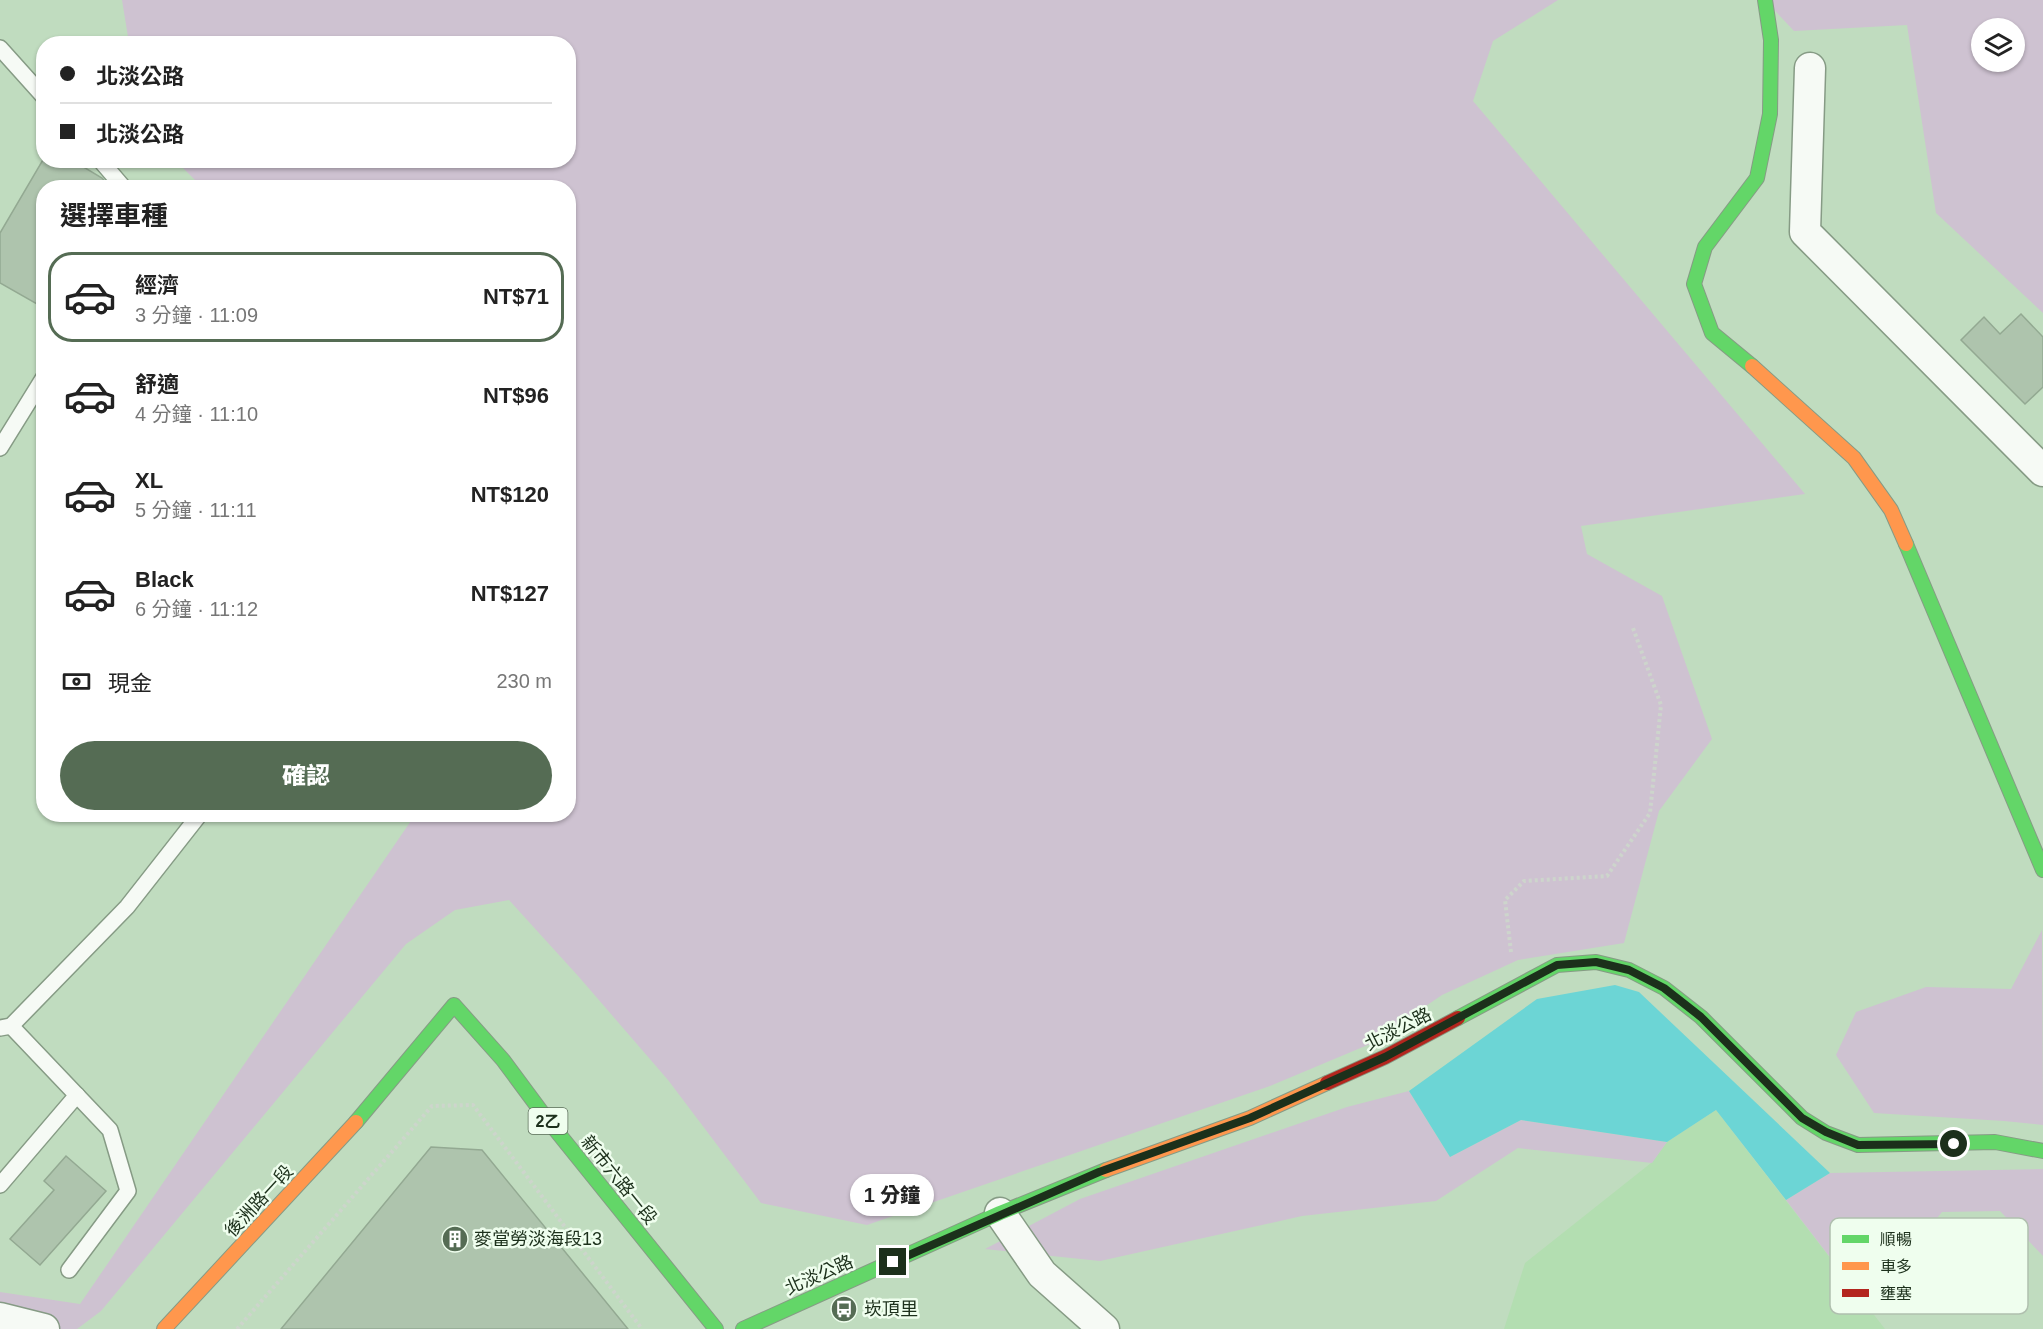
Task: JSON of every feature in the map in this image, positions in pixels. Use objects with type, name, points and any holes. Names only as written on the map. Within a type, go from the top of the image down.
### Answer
[{"type":"main road","points":[[1765,0],[1771,40],[1770,114],[1757,178],[1705,248],[1694,284],[1712,333],[1771,382],[1854,458],[1891,510],[2043,870]]},
{"type":"main road","name":"北淡公路","points":[[743,1329],[1000,1213],[1099,1172],[1250,1118],[1385,1057],[1557,965],[1596,962],[1629,970],[1664,988],[1701,1017],[1802,1118],[1826,1132],[1858,1145],[1995,1142],[2043,1151]]},
{"type":"main road","name":"新市六路一段","points":[[380,1096],[454,1005],[503,1060],[546,1118],[716,1329]]},
{"type":"main road","name":"後洲路一段","points":[[164,1329],[380,1096]]},
{"type":"street","points":[[1810,68],[1805,232],[2043,471]]},
{"type":"street","points":[[1000,1213],[1042,1274],[1104,1329]]},
{"type":"street","points":[[0,1318],[44,1329]]},
{"type":"lane","points":[[0,48],[36,88]]},
{"type":"lane","points":[[107,168],[117,180]]},
{"type":"lane","points":[[0,448],[36,391]]},
{"type":"lane","points":[[69,1270],[128,1191],[110,1130],[6,1027],[127,907],[194,822]]},
{"type":"lane","points":[[0,1185],[77,1095]]},
{"type":"path","points":[[1516,988],[1505,900],[1524,881],[1607,876],[1650,813],[1661,705],[1633,628]]},
{"type":"path","points":[[237,1329],[432,1106],[473,1105],[642,1329]]},
{"type":"shaded area","points":[[122,0],[1558,0],[1493,41],[1473,101],[1805,494],[1581,526],[1587,554],[1662,596],[1712,739],[1659,811],[1624,943],[1518,960],[1442,995],[1370,1044],[1270,1086],[867,1225],[761,1203],[668,1080],[509,900],[455,910],[406,944],[101,1311],[77,1329],[0,1329],[0,1292],[80,1304],[410,822],[576,822],[576,180],[195,180],[183,168],[576,168],[576,36],[128,36]]},
{"type":"shaded area","points":[[1765,0],[2043,0],[2043,313],[1936,213],[1907,25],[1794,31]]},
{"type":"shaded area","points":[[2042,930],[2043,1125],[1874,1113],[1836,1055],[1856,1012],[1926,987],[2011,989]]},
{"type":"shaded area","points":[[1409,1091],[1450,1157],[1521,1120],[1667,1142],[1652,1163],[1518,1148],[1436,1201],[1302,1216],[1100,1261],[985,1249],[1080,1199],[1347,1107]]},
{"type":"shaded area","points":[[1716,1110],[1830,1258],[1830,1314],[1873,1314],[1885,1329],[1504,1329],[1525,1263],[1651,1163],[1667,1142]]},
{"type":"shaded area","points":[[2043,1169],[2043,1256],[2028,1240],[2028,1218],[2007,1218],[2000,1211],[1942,1212],[1937,1218],[1830,1218],[1830,1257],[1786,1200],[1830,1173]]},
{"type":"water","points":[[1615,985],[1639,992],[1830,1173],[1786,1200],[1716,1110],[1667,1142],[1521,1120],[1450,1157],[1409,1091],[1537,999]]},
{"type":"building","points":[[38,168],[85,168],[104,180],[36,180],[36,303],[0,283],[0,233]]},
{"type":"building","points":[[2021,314],[2043,337],[2043,387],[2025,404],[1961,340],[1984,317],[2000,334]]},
{"type":"building","name":"麥當勞淡海段13","points":[[431,1147],[482,1150],[628,1329],[281,1329]]},
{"type":"building","points":[[66,1156],[106,1191],[40,1265],[10,1239],[54,1190],[44,1181]]},
{"type":"traffic: fast","points":[[1752,366],[1712,333],[1694,284],[1705,247],[1757,178],[1770,114],[1771,40],[1765,0]]},
{"type":"traffic: fast","points":[[1906,544],[2043,870]]},
{"type":"traffic: fast","points":[[1458,1018],[1557,965],[1596,962],[1629,970],[1664,988],[1701,1017],[1802,1118],[1826,1133],[1858,1145],[1995,1142],[2043,1151]]},
{"type":"traffic: fast","points":[[356,1122],[454,1005],[503,1060],[546,1118],[716,1329]]},
{"type":"traffic: fast","points":[[743,1329],[1000,1213],[1106,1170]]},
{"type":"traffic: slow","points":[[1752,366],[1854,458],[1891,510],[1906,544]]},
{"type":"traffic: slow","points":[[1106,1170],[1250,1118],[1327,1083]]},
{"type":"traffic: slow","points":[[164,1329],[356,1122]]},
{"type":"traffic: jam","points":[[1327,1083],[1385,1057],[1458,1018]]},
{"type":"place","name":"麥當勞淡海段13","points":[[455,1239]]},
{"type":"place","name":"崁頂里","points":[[844,1309]]},
{"type":"route","points":[[893,1262],[1000,1213],[1099,1172],[1250,1118],[1385,1057],[1557,965],[1596,962],[1629,970],[1664,988],[1701,1017],[1802,1118],[1826,1132],[1858,1145],[1954,1144]]}]
